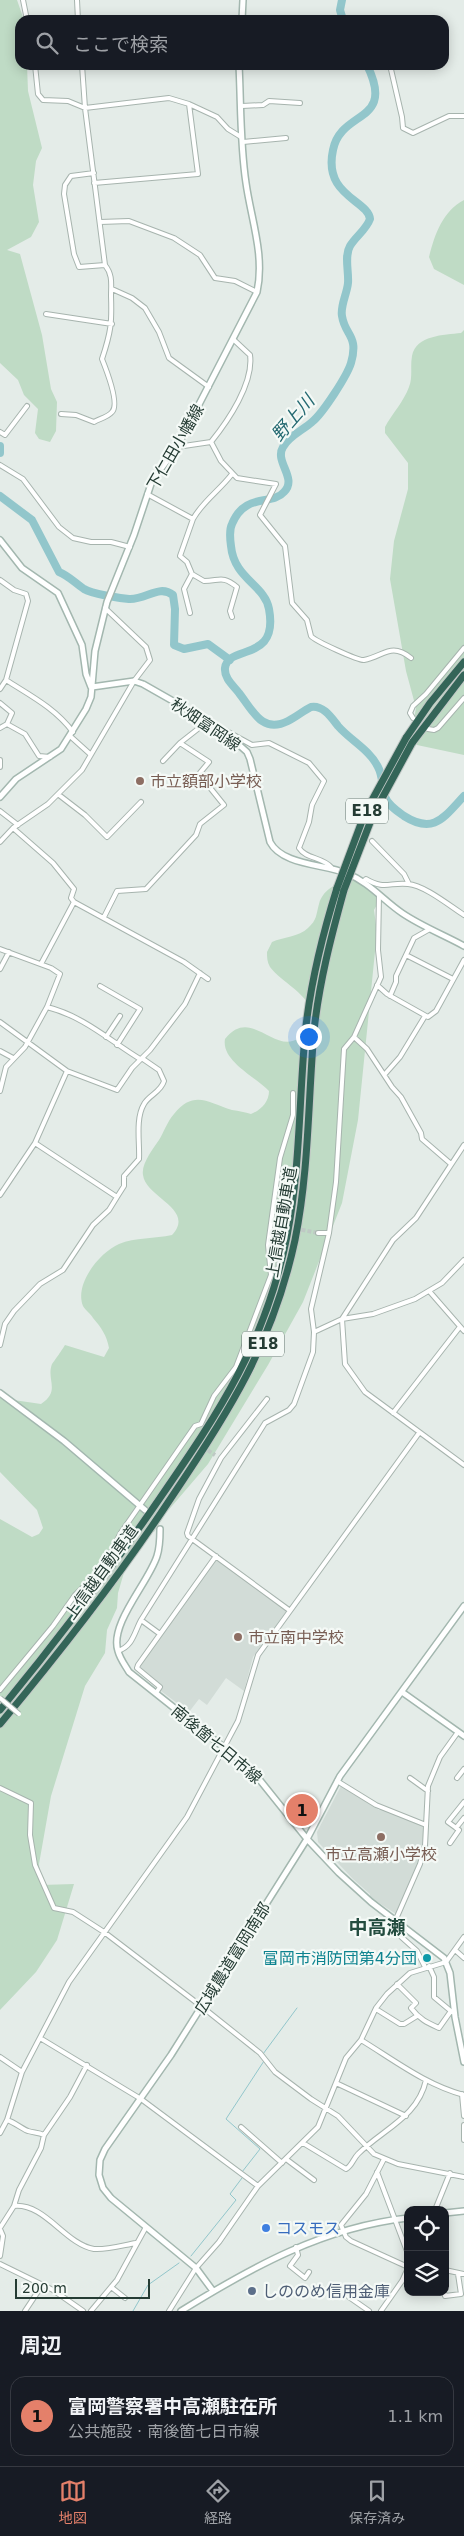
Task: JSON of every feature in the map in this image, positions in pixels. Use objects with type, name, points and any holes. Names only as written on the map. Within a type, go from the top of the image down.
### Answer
[{"type":"highway","name":"上信越自動車道","points":[[0,1710],[87,1600],[169,1486],[238,1376],[261,1328],[280,1267],[291,1213],[310,1000],[321,944],[337,888],[366,813],[406,738],[430,703],[464,662]]},
{"type":"highway","name":"上信越自動車道","points":[[0,1724],[95,1605],[161,1514],[230,1407],[258,1356],[269,1330],[288,1269],[299,1214],[318,1002],[328,946],[344,890],[373,815],[412,743],[464,675]]},
{"type":"main road","points":[[242,15],[243,0]]},
{"type":"main road","name":"下仁田小幡線","points":[[0,797],[16,779],[52,756],[72,734],[89,704],[95,651],[106,605],[130,547],[148,494],[157,473],[177,447],[234,340],[257,292],[261,265],[246,183],[239,70]]},
{"type":"main road","points":[[0,540],[22,568],[58,594],[82,645],[86,674],[92,687],[134,681]]},
{"type":"main road","name":"秋畑富岡線","points":[[134,681],[143,684],[208,721],[247,752],[270,842],[274,850],[292,860],[331,867],[364,882],[402,913],[464,946]]},
{"type":"main road","points":[[0,1393],[64,1441],[145,1510]]},
{"type":"main road","points":[[118,1651],[117,1641],[122,1623],[158,1554],[160,1529]]},
{"type":"main road","name":"広域農道富岡南部","points":[[213,2291],[196,2268],[111,2198],[103,2188],[99,2175],[100,2160],[105,2149],[141,2099],[307,1840],[337,1781],[464,1606]]},
{"type":"main road","name":"南後箇七日市線","points":[[118,1651],[129,1672],[224,1746],[262,1781],[307,1840],[346,1880],[446,1962]]},
{"type":"main road","points":[[402,1692],[464,1736]]},
{"type":"main road","points":[[446,1962],[452,1982],[453,2013],[464,2062]]},
{"type":"main road","points":[[449,2213],[464,2211]]},
{"type":"main road","points":[[181,2311],[213,2291],[296,2247],[343,2230],[404,2218]]},
{"type":"street","points":[[23,0],[26,15]]},
{"type":"street","points":[[77,0],[78,15]]},
{"type":"street","points":[[35,70],[40,99],[68,101],[85,108],[169,98],[189,104],[217,117],[242,140],[286,138]]},
{"type":"street","points":[[61,414],[69,413],[94,422],[113,410],[111,385],[102,359],[112,324],[112,289],[110,272],[105,265],[85,108],[82,70]]},
{"type":"street","points":[[391,70],[403,128],[413,132],[449,116],[464,116]]},
{"type":"street","points":[[242,106],[263,106],[269,102],[300,103]]},
{"type":"street","points":[[94,183],[198,174],[189,104]]},
{"type":"street","points":[[94,173],[71,176],[65,185],[64,194],[74,254],[79,267],[105,265]]},
{"type":"street","points":[[100,222],[129,220],[174,238],[200,255],[215,278],[235,281],[257,292]]},
{"type":"street","points":[[112,289],[132,298],[145,308],[159,332],[169,358],[209,387]]},
{"type":"street","points":[[46,314],[112,324]]},
{"type":"street","points":[[177,447],[211,442],[227,423],[250,368],[250,355],[234,340]]},
{"type":"street","points":[[0,432],[4,435],[27,406]]},
{"type":"street","points":[[211,442],[221,461],[232,474],[245,480],[276,484],[261,511],[264,521],[285,546],[292,603],[307,620],[311,636],[315,641],[360,660],[394,650],[403,652],[411,658]]},
{"type":"street","points":[[0,465],[22,478],[59,527],[73,538],[91,542],[111,542],[130,547]]},
{"type":"street","points":[[232,474],[223,486],[202,504],[193,519],[180,556],[187,562],[192,574],[204,581],[216,578],[226,580],[237,587],[230,611],[232,617]]},
{"type":"street","points":[[148,494],[193,519]]},
{"type":"street","points":[[190,613],[184,589],[192,574]]},
{"type":"street","points":[[0,580],[28,597],[24,622],[6,680],[0,689]]},
{"type":"street","points":[[0,842],[13,828],[59,795],[82,770],[134,681],[150,660],[149,651],[106,605]]},
{"type":"street","points":[[413,718],[410,713],[414,706],[464,648]]},
{"type":"street","points":[[6,680],[47,705],[62,717],[72,734],[90,754]]},
{"type":"street","points":[[428,730],[438,728],[464,698]]},
{"type":"street","points":[[0,703],[12,713],[7,724],[0,728]]},
{"type":"street","points":[[163,761],[180,743],[208,721],[252,745],[269,743],[313,767],[324,781],[312,805],[309,822],[299,848],[306,855],[327,863],[331,867]]},
{"type":"street","points":[[7,724],[25,734],[40,756],[52,756]]},
{"type":"street","points":[[104,917],[117,891],[146,890],[196,835],[200,824],[224,805],[199,774],[209,762],[180,743]]},
{"type":"street","points":[[0,760],[0,766]]},
{"type":"street","points":[[59,795],[85,815],[107,837],[141,802]]},
{"type":"street","points":[[0,810],[18,825]]},
{"type":"street","points":[[13,828],[53,863],[74,889],[71,898],[74,902],[104,917],[208,979]]},
{"type":"street","points":[[372,842],[404,874],[409,884]]},
{"type":"street","points":[[364,882],[366,879],[380,886],[409,884],[423,889],[464,915]]},
{"type":"street","points":[[118,1651],[126,1648],[131,1643],[141,1620],[187,1549],[191,1538],[265,1424],[289,1410],[294,1404],[312,1358],[314,1332],[311,1309],[329,1233],[340,1130],[344,1049],[354,1037],[382,972],[378,950],[380,895]]},
{"type":"street","points":[[41,964],[74,902]]},
{"type":"street","points":[[390,996],[396,982],[396,976],[414,938],[430,928]]},
{"type":"street","points":[[0,949],[41,964],[60,974],[46,1007],[25,1047],[6,1067],[0,1091]]},
{"type":"street","points":[[0,969],[9,952]]},
{"type":"street","points":[[406,955],[454,979]]},
{"type":"street","points":[[377,986],[390,996],[428,1017],[436,1011],[464,960]]},
{"type":"street","points":[[0,1022],[67,1071],[117,1090],[185,1004],[200,973]]},
{"type":"street","points":[[100,986],[140,1009],[117,1045]]},
{"type":"street","points":[[0,1345],[5,1324],[14,1311],[40,1284],[63,1270],[93,1225],[109,1210],[124,1186],[124,1176],[139,1159],[137,1139],[144,1104],[162,1086],[164,1081],[159,1070],[72,1016],[46,1007]]},
{"type":"street","points":[[106,1037],[120,1016]]},
{"type":"street","points":[[385,1074],[400,1057],[425,1016]]},
{"type":"street","points":[[354,1037],[367,1049],[385,1074],[392,1088],[402,1097],[422,1133],[422,1139],[451,1164]]},
{"type":"street","points":[[0,1051],[13,1058]]},
{"type":"street","points":[[0,1195],[35,1143],[67,1071]]},
{"type":"street","points":[[0,1690],[53,1626],[75,1595],[103,1568],[120,1534],[189,1438],[195,1426],[201,1424],[214,1396],[236,1367],[271,1275],[268,1245],[280,1158],[293,1115],[293,1093]]},
{"type":"street","points":[[35,1143],[117,1197]]},
{"type":"street","points":[[464,1145],[416,1218],[393,1240],[342,1318],[345,1364],[365,1392],[464,1465]]},
{"type":"street","points":[[272,1225],[278,1225]]},
{"type":"street","points":[[318,1233],[329,1233]]},
{"type":"street","points":[[314,1332],[342,1318],[373,1314],[406,1303],[430,1292],[464,1260]]},
{"type":"street","points":[[430,1292],[459,1328],[464,1331]]},
{"type":"street","points":[[393,1413],[459,1328]]},
{"type":"street","points":[[267,1399],[221,1458],[199,1499],[187,1533],[191,1538],[289,1610]]},
{"type":"street","points":[[0,2133],[7,2120],[22,2072],[70,1982],[187,1816],[243,1710],[258,1655],[419,1433]]},
{"type":"street","points":[[216,1455],[221,1458]]},
{"type":"street","points":[[156,1693],[160,1687],[137,1668],[216,1556]]},
{"type":"street","points":[[141,1620],[160,1634]]},
{"type":"street","points":[[0,1698],[19,1714]]},
{"type":"street","points":[[397,1984],[416,2003],[411,2008],[417,2016],[439,2028],[453,2013],[434,1997],[434,1977],[416,1951],[398,1934],[397,1920],[424,1853],[428,1791],[440,1757],[458,1732]]},
{"type":"street","points":[[457,1778],[464,1769]]},
{"type":"street","points":[[410,1778],[428,1791]]},
{"type":"street","points":[[337,1781],[376,1805],[426,1825]]},
{"type":"street","points":[[0,1788],[31,1803],[30,1835],[33,1856],[51,1905],[54,1908],[73,1912],[104,1932],[201,2006],[260,2052],[275,2072],[311,2100],[327,2107],[338,2116],[365,2148],[384,2159],[398,2164],[464,2177]]},
{"type":"street","points":[[450,1843],[459,1830],[448,1822],[464,1802]]},
{"type":"street","points":[[456,1828],[464,1818]]},
{"type":"street","points":[[169,2311],[196,2268],[219,2242],[258,2186],[318,2127],[346,2058],[361,2040],[376,2009],[397,1984],[410,1973],[446,1962],[464,1937]]},
{"type":"street","points":[[455,1950],[464,1958]]},
{"type":"street","points":[[376,2009],[400,2024],[404,2024],[417,2016]]},
{"type":"street","points":[[40,2038],[141,2099],[258,2186]]},
{"type":"street","points":[[361,2040],[426,2080],[463,2095],[464,2116]]},
{"type":"street","points":[[0,2057],[22,2072]]},
{"type":"street","points":[[0,2256],[3,2236],[0,2228],[14,2206],[19,2190],[41,2148],[44,2135],[70,2097],[86,2065]]},
{"type":"street","points":[[303,2143],[346,2169],[365,2148],[407,2116],[423,2093],[426,2080]]},
{"type":"street","points":[[336,2083],[407,2116]]},
{"type":"street","points":[[7,2120],[18,2124],[26,2131],[44,2135]]},
{"type":"street","points":[[464,2125],[464,2140]]},
{"type":"street","points":[[241,2127],[284,2161],[314,2180]]},
{"type":"street","points":[[384,2159],[366,2194],[341,2225],[346,2237],[352,2241],[404,2266]]},
{"type":"street","points":[[377,2172],[393,2219],[407,2251]]},
{"type":"street","points":[[437,2206],[450,2173]]},
{"type":"street","points":[[14,2206],[36,2212],[81,2244],[95,2249],[136,2243]]},
{"type":"street","points":[[91,2311],[126,2265],[146,2226]]},
{"type":"street","points":[[296,2247],[298,2255],[290,2266],[305,2278],[309,2272]]},
{"type":"street","points":[[0,2264],[41,2287],[53,2290],[83,2311]]},
{"type":"street","points":[[449,2271],[464,2274]]},
{"type":"street","points":[[449,2296],[461,2294],[458,2274]]},
{"type":"street","points":[[381,2311],[404,2276]]},
{"type":"street","points":[[25,2311],[41,2287]]},
{"type":"street","points":[[111,2287],[125,2298]]},
{"type":"street","points":[[349,2298],[369,2311]]},
{"type":"shaded area","points":[[215,1560],[220,1561],[287,1610],[253,1657],[244,1691],[226,1678],[207,1705],[199,1699],[189,1712],[161,1691],[163,1687],[139,1666]]},
{"type":"shaded area","points":[[341,1786],[379,1810],[381,1809],[424,1826],[419,1862],[396,1914],[370,1897],[370,1894],[318,1842],[317,1832]]},
{"type":"green space","points":[[0,0],[17,0],[22,15],[15,15],[15,70],[27,70],[28,91],[42,148],[36,161],[33,185],[39,222],[31,237],[7,250],[20,254],[42,335],[51,389],[57,402],[56,431],[50,442],[39,439],[35,433],[38,409],[24,395],[18,380],[0,363]]},
{"type":"green space","points":[[464,200],[464,285],[434,269],[429,257],[440,224],[456,205]]},
{"type":"green space","points":[[464,330],[464,755],[417,745],[411,735],[416,708],[406,671],[390,579],[394,541],[408,489],[408,463],[385,433],[385,427],[409,387],[412,356],[419,344],[432,337],[461,333]]},
{"type":"green space","points":[[355,878],[369,882],[377,889],[379,901],[374,910],[377,932],[358,1120],[342,1203],[303,1302],[268,1365],[208,1464],[166,1513],[154,1532],[144,1532],[130,1552],[118,1593],[117,1608],[107,1630],[105,1653],[85,1686],[51,1796],[39,1864],[41,1885],[74,1884],[57,1940],[36,1972],[0,2010],[0,1519],[32,1537],[39,1534],[43,1528],[37,1510],[0,1472],[0,1398],[41,1404],[50,1395],[52,1390],[52,1364],[65,1345],[104,1357],[109,1348],[107,1340],[99,1325],[83,1306],[81,1297],[85,1279],[90,1270],[104,1254],[119,1244],[132,1240],[172,1235],[178,1226],[178,1218],[174,1211],[146,1183],[143,1171],[148,1157],[172,1117],[181,1106],[188,1102],[202,1100],[251,1114],[264,1105],[268,1099],[269,1091],[241,1068],[228,1054],[225,1047],[225,1039],[235,1030],[244,1027],[281,1041],[290,1042],[302,1036],[311,1020],[311,1011],[301,995],[270,967],[267,952],[272,942],[300,933],[311,925],[316,917],[321,898],[328,890],[339,883]]},
{"type":"waterway","name":"野上川","points":[[342,0],[340,10],[342,15]]},
{"type":"waterway","name":"野上川","points":[[369,70],[374,84],[375,97],[371,107],[338,137],[333,150],[332,165],[334,178],[340,187],[367,212],[370,219],[350,246],[347,254],[348,283],[342,312],[344,323],[352,341],[353,354],[351,363],[340,385],[322,411],[283,447],[281,458],[287,476],[288,487],[279,496],[258,501],[244,507],[237,514],[232,524],[230,538],[233,557],[243,574],[266,601],[269,609],[270,626],[267,638],[252,650],[235,656],[228,661],[225,672],[230,682],[254,713],[265,723],[271,725],[279,724],[311,707],[319,708],[326,712],[343,731],[370,755],[380,770],[385,797],[388,803],[401,814],[414,821],[423,824],[431,824],[438,821],[464,796]]},
{"type":"waterway","points":[[0,446],[0,453]]},
{"type":"waterway","points":[[0,496],[32,520],[59,572],[84,589],[106,596],[135,599],[157,592],[168,592],[173,595],[175,609],[174,645],[184,649],[208,644],[230,660]]},
{"type":"waterway","points":[[263,2054],[297,2008]]},
{"type":"waterway","points":[[242,2172],[260,2149],[226,2119],[264,2061]]},
{"type":"waterway","points":[[191,2256],[236,2200],[230,2194],[242,2178]]},
{"type":"waterway","points":[[133,2311],[148,2285],[179,2263]]},
{"type":"tunnel","points":[[278,1225],[318,1233]]},
{"type":"tunnel","points":[[203,1447],[215,1455]]},
{"type":"place","name":"市立額部小学校","points":[[140,781]]},
{"type":"place","name":"市立南中学校","points":[[238,1637]]},
{"type":"place","name":"富岡警察署中高瀬駐在所","points":[[302,1810]]},
{"type":"place","name":"市立高瀬小学校","points":[[381,1837]]},
{"type":"place","name":"富岡市消防団第4分団","points":[[427,1958]]},
{"type":"place","name":"コスモス","points":[[266,2228]]},
{"type":"place","name":"しののめ信用金庫","points":[[252,2291]]},
{"type":"district","name":"中高瀬","points":[[377,1927]]}]
